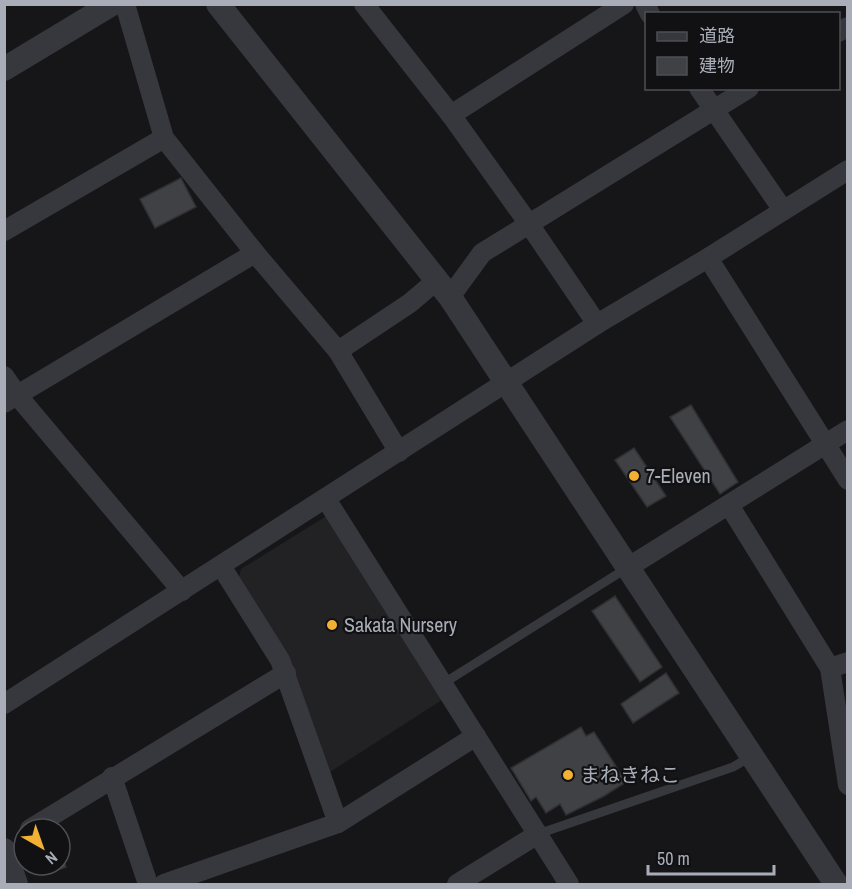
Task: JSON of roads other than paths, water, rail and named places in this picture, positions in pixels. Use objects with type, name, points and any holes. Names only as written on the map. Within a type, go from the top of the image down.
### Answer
[{"type":"street","points":[[4,69],[112,4]]},
{"type":"street","points":[[124,4],[164,138],[255,253],[338,351],[399,452]]},
{"type":"street","points":[[218,4],[444,288],[836,885]]},
{"type":"street","points":[[364,4],[451,115],[597,324]]},
{"type":"street","points":[[451,115],[624,4]]},
{"type":"street","points":[[700,90],[783,210]]},
{"type":"street","points":[[338,351],[410,303],[444,288],[482,253],[745,90]]},
{"type":"street","points":[[4,231],[164,138]]},
{"type":"street","points":[[4,704],[597,324],[848,170]]},
{"type":"street","points":[[11,399],[255,253]]},
{"type":"street","points":[[708,258],[848,480]]},
{"type":"street","points":[[4,376],[11,399],[182,591]]},
{"type":"street","points":[[627,568],[848,430]]},
{"type":"street","points":[[326,499],[444,683],[569,885]]},
{"type":"street","points":[[729,505],[839,665],[848,785]]},
{"type":"street","points":[[220,566],[286,673],[338,823]]},
{"type":"street","points":[[49,817],[286,673]]},
{"type":"street","points":[[164,885],[338,823],[476,736]]},
{"type":"street","points":[[112,777],[148,885]]},
{"type":"street","points":[[457,885],[538,834]]},
{"type":"street","points":[[4,850],[16,885]]},
{"type":"lane","points":[[444,683],[627,568]]},
{"type":"lane","points":[[538,834],[733,767],[752,756]]},
{"type":"place","name":"7-Eleven","points":[[634,476]]},
{"type":"place","name":"Sakata Nursery","points":[[332,625]]},
{"type":"place","name":"まねきねこ","points":[[568,775]]}]
